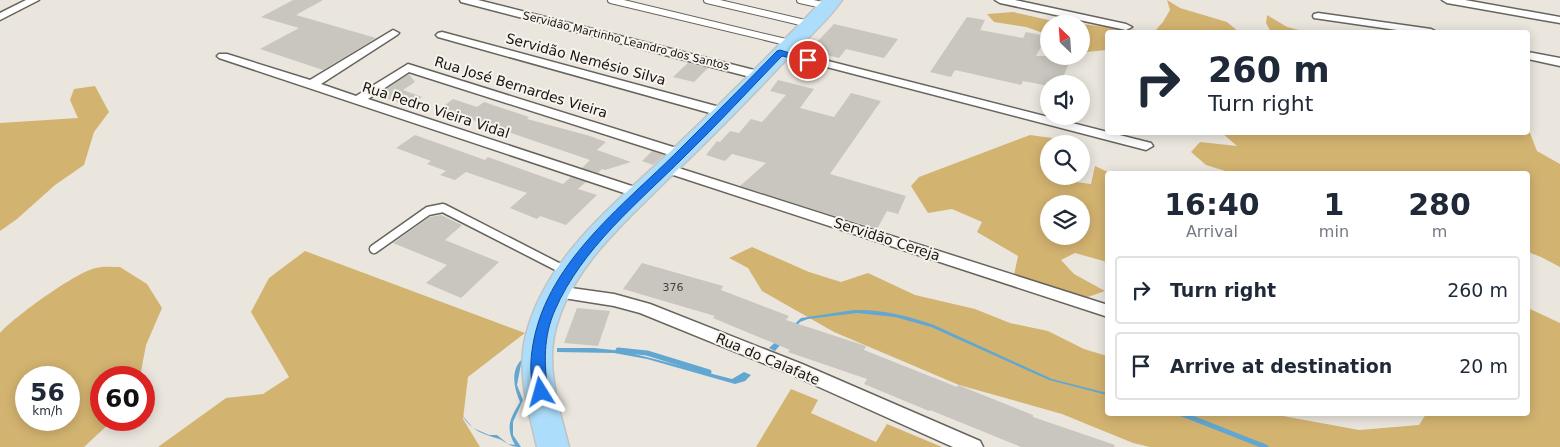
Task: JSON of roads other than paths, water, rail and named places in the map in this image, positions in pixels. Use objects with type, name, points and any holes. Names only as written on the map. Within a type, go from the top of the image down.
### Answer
[{"type":"main road","points":[[553,447],[539,381],[537,362],[540,335],[547,312],[564,282],[601,234],[639,193],[681,154],[830,3]]},
{"type":"street","points":[[0,17],[34,0]]},
{"type":"street","name":"Servidão Martinho Leandro dos Santos","points":[[465,0],[758,75]]},
{"type":"street","points":[[1000,0],[1126,26]]},
{"type":"street","points":[[1448,0],[1560,20]]},
{"type":"street","points":[[1318,16],[1417,30]]},
{"type":"street","points":[[311,85],[392,33]]},
{"type":"street","name":"Servidão Nemésio Silva","points":[[442,35],[722,112]]},
{"type":"street","points":[[785,47],[1105,135]]},
{"type":"street","name":"Rua Pedro Vieira Vidal","points":[[223,56],[639,193]]},
{"type":"street","points":[[1530,56],[1560,62]]},
{"type":"street","name":"Rua José Bernardes Vieira","points":[[358,100],[408,68],[681,154]]},
{"type":"street","points":[[1106,135],[1146,146]]},
{"type":"street","name":"Servidão Cereja","points":[[666,168],[1105,310]]},
{"type":"street","name":"Rua do Calafate","points":[[564,282],[614,300],[644,308],[796,369],[973,447]]},
{"type":"lane","points":[[611,0],[785,47]]},
{"type":"lane","points":[[707,0],[809,24]]},
{"type":"lane","points":[[800,0],[830,3]]},
{"type":"lane","points":[[374,249],[428,211],[443,208],[504,241],[564,282]]},
{"type":"water","points":[[854,310],[885,312],[905,316],[934,325],[1052,379],[1105,392],[1105,394],[1049,380],[931,327],[895,317],[857,313],[808,319],[800,322],[775,351],[769,348],[801,318]]},
{"type":"water","points":[[557,348],[594,348],[623,351],[732,379],[744,372],[751,375],[745,381],[735,384],[647,359],[614,353],[557,352]]},
{"type":"water","points":[[522,359],[517,385],[523,400],[513,422],[513,435],[521,447],[508,444],[515,445],[510,433],[510,423],[520,402],[514,380],[516,369]]},
{"type":"water","points":[[474,429],[489,435],[497,435],[508,444],[500,439],[484,434]]},
{"type":"waterway","points":[[618,350],[647,353],[709,372]]},
{"type":"waterway","points":[[1187,416],[1266,447]]}]
